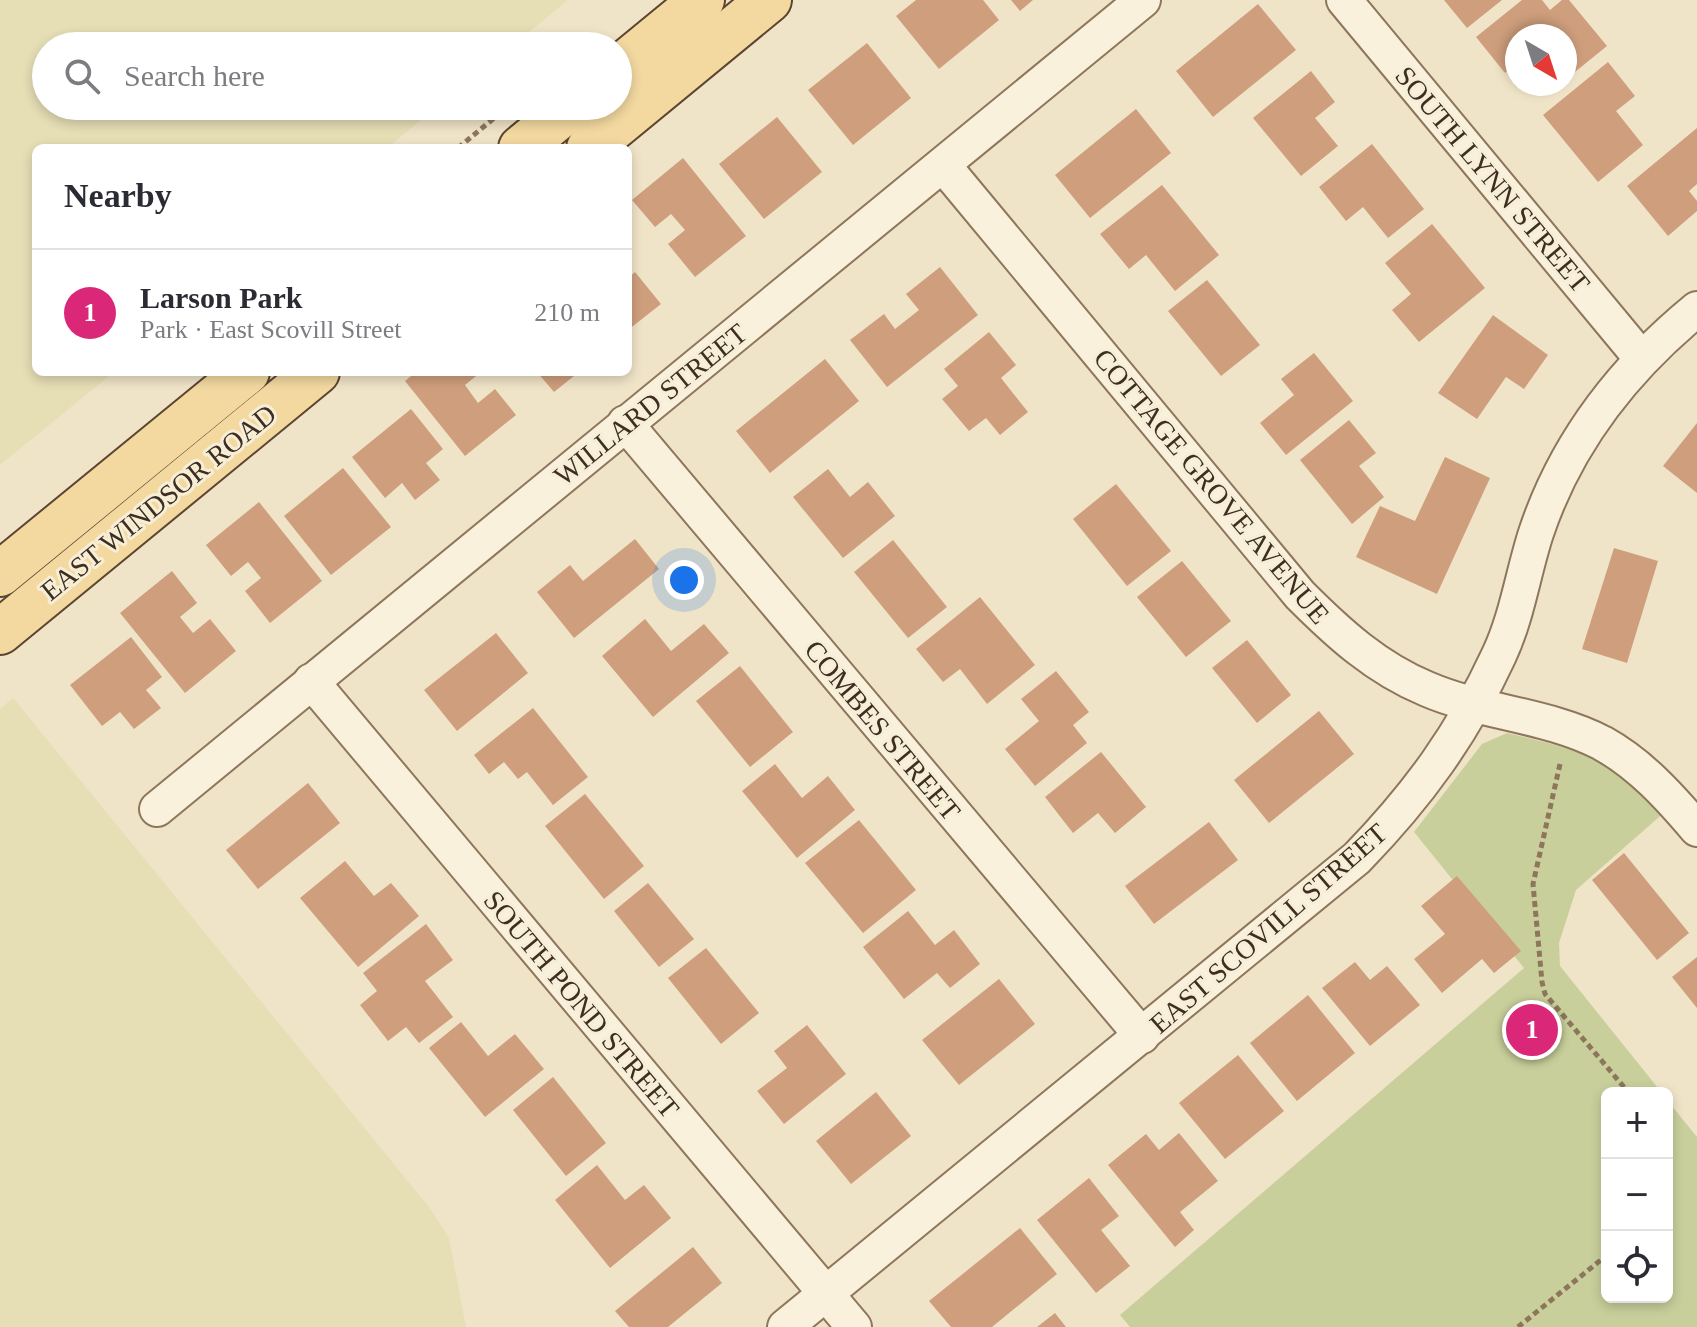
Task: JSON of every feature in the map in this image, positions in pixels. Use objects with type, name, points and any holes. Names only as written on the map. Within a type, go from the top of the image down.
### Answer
[{"type":"main road","points":[[632,58],[702,0]]},
{"type":"main road","points":[[632,113],[769,0]]},
{"type":"main road","points":[[526,144],[555,120]]},
{"type":"main road","points":[[594,144],[623,120]]},
{"type":"main road","name":"EAST WINDSOR ROAD","points":[[0,574],[242,376]]},
{"type":"main road","name":"EAST WINDSOR ROAD","points":[[0,632],[312,376]]},
{"type":"street","name":"WILLARD STREET","points":[[157,809],[1143,0]]},
{"type":"street","name":"SOUTH LYNN STREET","points":[[1344,0],[1642,359]]},
{"type":"street","name":"COTTAGE GROVE AVENUE","points":[[943,165],[1290,583],[1340,635],[1376,662],[1427,689],[1558,726],[1601,743],[1629,760],[1666,793],[1697,829]]},
{"type":"street","name":"EAST SCOVILL STREET","points":[[785,1327],[1357,858],[1403,810],[1443,758],[1501,652],[1537,530],[1562,472],[1610,396],[1642,359],[1697,309]]},
{"type":"street","name":"COMBES STREET","points":[[625,423],[1142,1036]]},
{"type":"street","name":"SOUTH POND STREET","points":[[311,681],[854,1327]]},
{"type":"path","points":[[463,144],[492,120]]},
{"type":"path","points":[[1560,764],[1533,884],[1542,982],[1545,994],[1624,1087]]},
{"type":"path","points":[[1518,1327],[1601,1260]]},
{"type":"shaded area","points":[[0,0],[568,0],[529,32],[32,32],[32,120],[421,120],[392,144],[32,144],[32,376],[109,376],[0,465]]},
{"type":"shaded area","points":[[13,698],[429,1207],[449,1238],[466,1327],[0,1327],[0,709]]},
{"type":"green space","points":[[1507,733],[1575,751],[1611,767],[1667,810],[1576,890],[1559,943],[1560,966],[1657,1087],[1601,1087],[1601,1303],[1673,1303],[1673,1107],[1697,1137],[1697,1327],[1130,1327],[1120,1315],[1524,968],[1414,832],[1482,744]]},
{"type":"building","points":[[916,0],[983,0],[999,20],[939,69],[896,16]]},
{"type":"building","points":[[1011,0],[1033,0],[1020,11]]},
{"type":"building","points":[[1444,0],[1502,0],[1467,28]]},
{"type":"building","points":[[1522,0],[1542,0],[1550,10],[1562,0],[1569,0],[1607,46],[1577,70],[1577,24],[1505,24],[1505,73],[1476,37]]},
{"type":"building","points":[[1258,4],[1296,50],[1213,117],[1176,71]]},
{"type":"building","points":[[867,43],[911,98],[853,145],[808,90]]},
{"type":"building","points":[[1608,62],[1635,96],[1616,111],[1643,145],[1598,182],[1543,115],[1566,96],[1577,96],[1577,87]]},
{"type":"building","points":[[1311,71],[1335,102],[1315,118],[1338,146],[1301,176],[1253,118]]},
{"type":"building","points":[[1136,109],[1171,153],[1090,218],[1055,175]]},
{"type":"building","points":[[777,117],[822,172],[764,219],[719,164]]},
{"type":"building","points":[[1697,128],[1697,184],[1689,191],[1697,201],[1697,211],[1668,236],[1627,186]]},
{"type":"building","points":[[1372,144],[1424,209],[1388,238],[1363,207],[1346,221],[1319,187]]},
{"type":"building","points":[[683,158],[746,236],[695,277],[668,244],[685,230],[671,214],[655,227],[632,200]]},
{"type":"building","points":[[1162,185],[1219,255],[1175,291],[1146,255],[1129,269],[1100,234]]},
{"type":"building","points":[[1432,224],[1485,288],[1419,342],[1392,310],[1411,294],[1385,263]]},
{"type":"building","points":[[940,267],[978,315],[887,387],[850,340],[884,314],[895,329],[919,310],[906,294]]},
{"type":"building","points":[[635,272],[661,304],[632,327],[632,275]]},
{"type":"building","points":[[1207,280],[1260,345],[1221,376],[1168,311]]},
{"type":"building","points":[[1493,315],[1548,355],[1524,389],[1506,377],[1477,419],[1438,393]]},
{"type":"building","points":[[989,332],[1016,365],[1001,378],[1028,412],[1000,435],[986,418],[969,431],[942,399],[958,386],[944,369]]},
{"type":"building","points":[[1314,353],[1353,401],[1286,455],[1260,423],[1294,395],[1281,379]]},
{"type":"building","points":[[825,359],[859,401],[770,473],[736,431]]},
{"type":"building","points":[[411,376],[476,376],[465,385],[478,403],[495,389],[516,415],[465,456],[405,381]]},
{"type":"building","points":[[540,376],[574,376],[554,392]]},
{"type":"building","points":[[411,409],[443,449],[426,463],[440,480],[415,500],[402,483],[385,498],[352,457]]},
{"type":"building","points":[[1349,420],[1376,453],[1359,466],[1384,497],[1352,524],[1300,460]]},
{"type":"building","points":[[1697,423],[1697,493],[1663,466]]},
{"type":"building","points":[[1445,457],[1490,478],[1437,594],[1356,557],[1380,506],[1415,521]]},
{"type":"building","points":[[343,468],[391,527],[331,575],[284,516]]},
{"type":"building","points":[[828,469],[850,497],[868,482],[895,516],[843,558],[793,497]]},
{"type":"building","points":[[1116,484],[1171,551],[1127,586],[1073,519]]},
{"type":"building","points":[[259,502],[322,581],[270,623],[245,591],[261,578],[248,562],[231,576],[206,545]]},
{"type":"building","points":[[635,539],[659,569],[574,638],[537,592],[570,565],[583,581]]},
{"type":"building","points":[[893,540],[947,607],[908,638],[854,572]]},
{"type":"building","points":[[1614,548],[1658,561],[1627,663],[1582,649]]},
{"type":"building","points":[[1182,561],[1231,621],[1186,657],[1137,597]]},
{"type":"building","points":[[172,571],[197,603],[180,617],[193,633],[210,619],[236,651],[185,693],[120,613]]},
{"type":"building","points":[[980,597],[1035,665],[987,704],[960,669],[943,682],[916,649]]},
{"type":"building","points":[[645,619],[671,651],[704,624],[729,653],[653,717],[602,656]]},
{"type":"building","points":[[496,633],[528,673],[457,731],[424,690]]},
{"type":"building","points":[[131,637],[162,677],[146,690],[161,708],[134,729],[120,712],[102,726],[70,685]]},
{"type":"building","points":[[1247,640],[1291,695],[1257,723],[1212,668]]},
{"type":"building","points":[[740,666],[793,732],[750,767],[696,701]]},
{"type":"building","points":[[1056,671],[1089,712],[1073,725],[1087,743],[1035,786],[1005,749],[1039,721],[1021,699]]},
{"type":"building","points":[[533,708],[588,777],[553,805],[527,772],[518,779],[504,762],[489,774],[474,755]]},
{"type":"building","points":[[1319,711],[1354,754],[1269,823],[1234,780]]},
{"type":"building","points":[[1101,752],[1146,807],[1115,833],[1098,813],[1073,833],[1045,797]]},
{"type":"building","points":[[775,764],[802,798],[828,776],[855,810],[797,858],[742,791]]},
{"type":"building","points":[[308,783],[340,823],[258,889],[226,850]]},
{"type":"building","points":[[585,794],[644,866],[604,899],[545,826]]},
{"type":"building","points":[[859,820],[916,890],[863,933],[805,863]]},
{"type":"building","points":[[1209,822],[1238,860],[1154,924],[1125,886]]},
{"type":"building","points":[[1624,853],[1689,933],[1657,960],[1592,880]]},
{"type":"building","points":[[345,861],[374,896],[391,883],[419,916],[358,967],[300,898]]},
{"type":"building","points":[[1457,876],[1521,951],[1494,973],[1482,959],[1442,993],[1414,959],[1445,934],[1421,906]]},
{"type":"building","points":[[648,883],[694,939],[659,967],[614,911]]},
{"type":"building","points":[[908,911],[935,945],[954,930],[980,964],[950,988],[937,973],[904,999],[863,947]]},
{"type":"building","points":[[426,924],[453,960],[425,981],[453,1017],[419,1043],[406,1027],[388,1041],[360,1005],[377,991],[363,973]]},
{"type":"building","points":[[706,948],[759,1013],[721,1044],[668,978]]},
{"type":"building","points":[[1697,957],[1697,1008],[1672,977]]},
{"type":"building","points":[[1355,962],[1370,980],[1387,966],[1420,1005],[1370,1046],[1322,988]]},
{"type":"building","points":[[999,979],[1035,1024],[959,1085],[922,1040]]},
{"type":"building","points":[[1308,995],[1355,1053],[1297,1101],[1250,1043]]},
{"type":"building","points":[[461,1022],[488,1056],[515,1034],[544,1069],[485,1117],[429,1048]]},
{"type":"building","points":[[807,1025],[846,1074],[784,1124],[757,1091],[787,1068],[774,1051]]},
{"type":"building","points":[[1238,1055],[1284,1111],[1225,1159],[1179,1103]]},
{"type":"building","points":[[553,1077],[606,1143],[566,1176],[513,1110]]},
{"type":"building","points":[[876,1092],[911,1136],[851,1184],[816,1141]]},
{"type":"building","points":[[1179,1133],[1218,1181],[1180,1212],[1194,1230],[1175,1247],[1108,1165],[1146,1134],[1159,1150]]},
{"type":"building","points":[[597,1165],[625,1200],[644,1185],[671,1218],[610,1268],[555,1200]]},
{"type":"building","points":[[1089,1178],[1119,1216],[1101,1230],[1130,1266],[1096,1293],[1037,1220]]},
{"type":"building","points":[[1020,1228],[1057,1274],[992,1327],[951,1327],[929,1301]]},
{"type":"building","points":[[693,1247],[722,1283],[668,1327],[629,1327],[615,1311]]},
{"type":"building","points":[[1055,1313],[1066,1327],[1037,1327]]},
{"type":"place","name":"Larson Park","points":[[1532,1030]]}]
